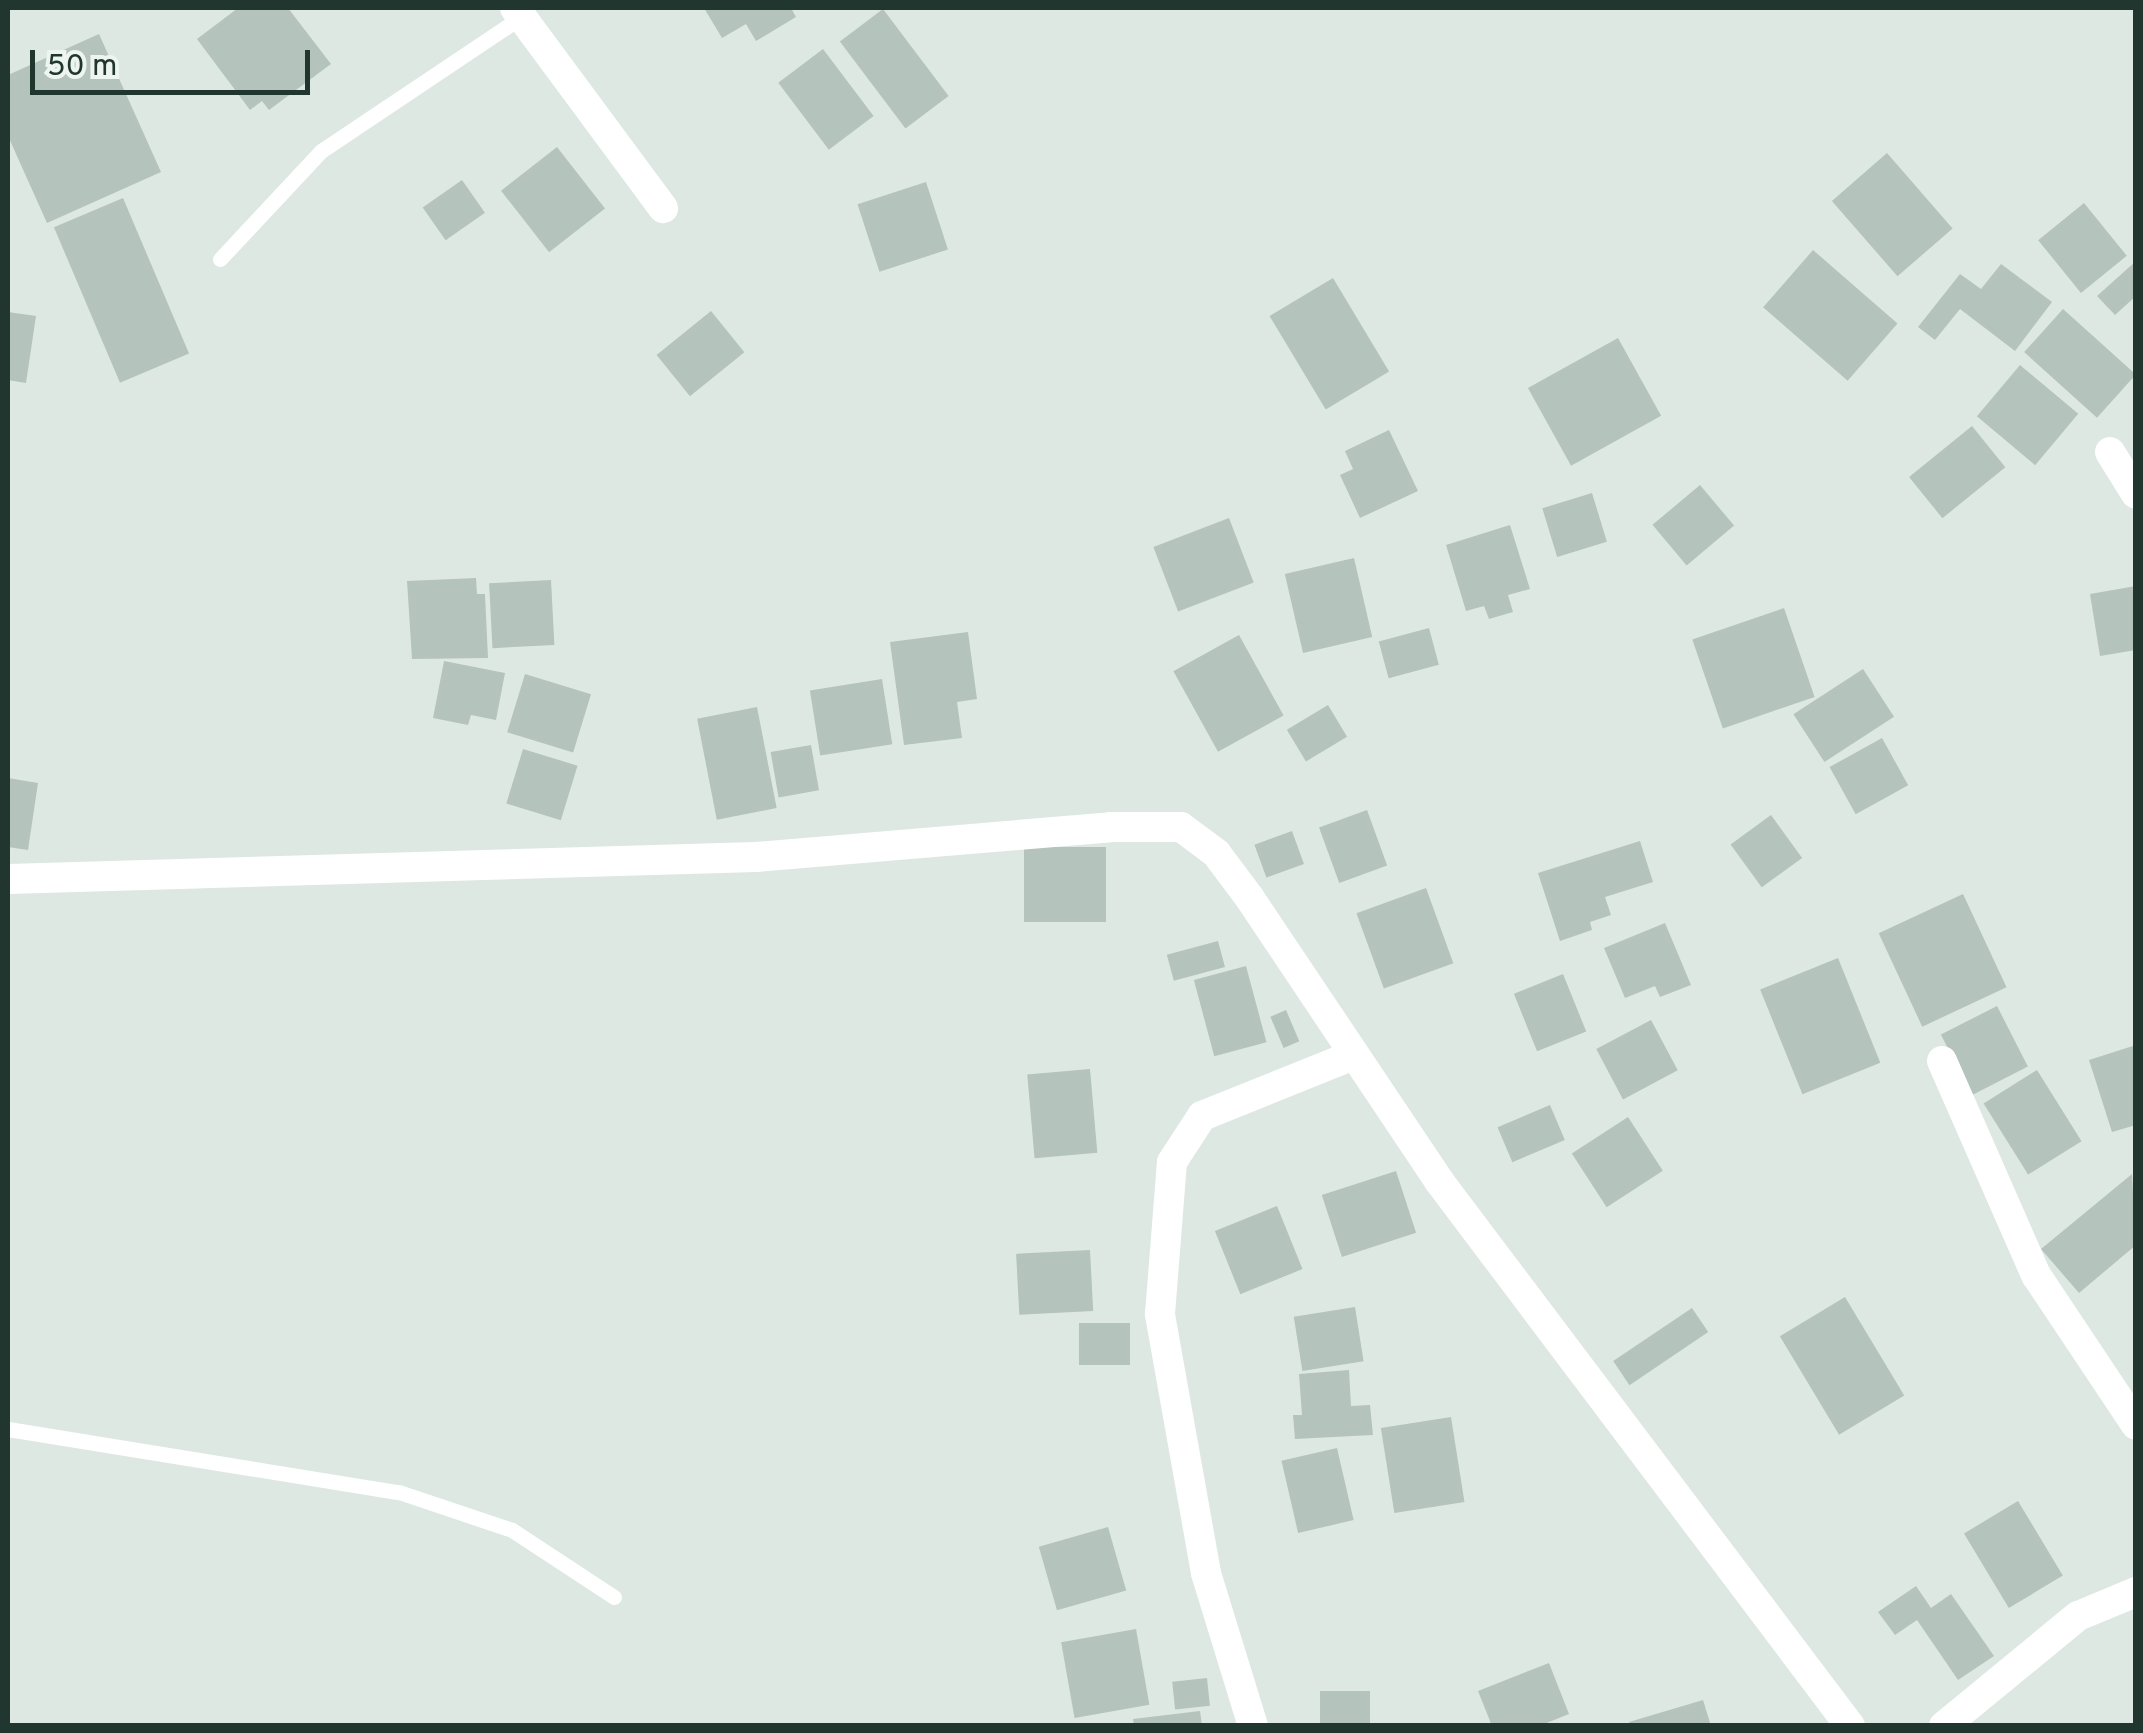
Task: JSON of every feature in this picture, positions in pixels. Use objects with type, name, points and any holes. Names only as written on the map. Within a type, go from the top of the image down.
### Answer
[{"type":"street","points":[[518,12],[663,208]]},
{"type":"street","points":[[2110,452],[2136,494]]},
{"type":"street","points":[[8,879],[756,856],[1111,826],[1182,828],[1227,868],[1351,1056],[1850,1726]]},
{"type":"street","points":[[1253,1726],[1206,1573],[1160,1314],[1169,1179],[1172,1162],[1202,1116],[1351,1056]]},
{"type":"street","points":[[1942,1061],[2020,1244],[2136,1425]]},
{"type":"street","points":[[1944,1726],[2078,1616],[2136,1592]]},
{"type":"lane","points":[[220,259],[322,151],[518,12]]},
{"type":"lane","points":[[8,1429],[399,1492],[512,1530],[614,1598]]},
{"type":"building","points":[[238,8],[288,8],[331,64],[269,110],[262,101],[250,110],[197,39]]},
{"type":"building","points":[[704,8],[791,8],[796,17],[756,41],[746,24],[722,38]]},
{"type":"building","points":[[883,9],[949,96],[905,129],[840,41]]},
{"type":"building","points":[[99,34],[161,172],[47,223],[8,136],[8,75]]},
{"type":"building","points":[[823,49],[874,116],[829,150],[778,83]]},
{"type":"building","points":[[557,147],[605,208],[549,252],[501,191]]},
{"type":"building","points":[[1887,153],[1953,228],[1898,276],[1832,201]]},
{"type":"building","points":[[462,180],[485,213],[446,240],[423,208]]},
{"type":"building","points":[[926,182],[948,250],[879,272],[858,204]]},
{"type":"building","points":[[123,198],[189,354],[120,383],[54,227]]},
{"type":"building","points":[[2084,203],[2127,256],[2081,293],[2038,240]]},
{"type":"building","points":[[1813,250],[1898,323],[1848,381],[1763,307]]},
{"type":"building","points":[[2136,261],[2136,296],[2115,315],[2097,296]]},
{"type":"building","points":[[2001,264],[2052,302],[2015,351],[1960,309],[1935,340],[1918,327],[1960,274],[1981,289]]},
{"type":"building","points":[[1333,278],[1389,371],[1326,410],[1270,316]]},
{"type":"building","points":[[2063,309],[2136,375],[2097,418],[2024,352]]},
{"type":"building","points":[[711,311],[744,352],[690,396],[657,355]]},
{"type":"building","points":[[8,312],[36,316],[26,383],[8,380]]},
{"type":"building","points":[[1618,338],[1661,416],[1571,466],[1528,388]]},
{"type":"building","points":[[2020,365],[2078,414],[2035,465],[1977,416]]},
{"type":"building","points":[[1972,426],[2005,467],[1942,518],[1909,477]]},
{"type":"building","points":[[1389,430],[1418,491],[1360,518],[1340,475],[1353,469],[1345,451]]},
{"type":"building","points":[[1700,485],[1734,526],[1687,565],[1653,525]]},
{"type":"building","points":[[1592,493],[1607,542],[1557,557],[1542,508]]},
{"type":"building","points":[[1229,518],[1254,582],[1178,611],[1153,547]]},
{"type":"building","points":[[1510,525],[1530,589],[1508,595],[1513,612],[1489,619],[1484,606],[1466,611],[1446,545]]},
{"type":"building","points":[[1354,558],[1372,637],[1303,653],[1285,574]]},
{"type":"building","points":[[476,578],[477,594],[485,594],[488,658],[412,659],[407,581]]},
{"type":"building","points":[[551,580],[554,645],[492,648],[489,583]]},
{"type":"building","points":[[2136,586],[2136,650],[2100,656],[2090,594]]},
{"type":"building","points":[[1784,608],[1815,697],[1723,728],[1692,640]]},
{"type":"building","points":[[1429,628],[1439,665],[1389,678],[1379,641]]},
{"type":"building","points":[[968,632],[977,699],[957,702],[962,738],[904,745],[890,642]]},
{"type":"building","points":[[1239,635],[1284,715],[1218,752],[1173,671]]},
{"type":"building","points":[[444,661],[505,673],[496,720],[471,715],[468,725],[433,718]]},
{"type":"building","points":[[1863,669],[1894,717],[1824,762],[1793,714]]},
{"type":"building","points":[[525,674],[591,694],[573,753],[507,732]]},
{"type":"building","points":[[882,679],[892,744],[820,756],[810,690]]},
{"type":"building","points":[[1328,705],[1347,737],[1306,761],[1287,730]]},
{"type":"building","points":[[757,707],[777,808],[717,820],[697,719]]},
{"type":"building","points":[[1882,738],[1908,785],[1856,814],[1830,767]]},
{"type":"building","points":[[811,745],[819,790],[779,797],[771,752]]},
{"type":"building","points":[[523,749],[578,766],[561,820],[506,804]]},
{"type":"building","points":[[8,778],[38,783],[28,850],[8,847]]},
{"type":"building","points":[[1367,810],[1387,865],[1339,883],[1319,827]]},
{"type":"building","points":[[1771,815],[1802,858],[1762,887],[1731,844]]},
{"type":"building","points":[[1292,831],[1304,864],[1266,878],[1254,845]]},
{"type":"building","points":[[1640,841],[1653,882],[1605,897],[1611,915],[1590,922],[1592,930],[1560,941],[1538,873]]},
{"type":"building","points":[[1024,847],[1106,847],[1106,922],[1024,922]]},
{"type":"building","points":[[1426,888],[1453,963],[1384,988],[1356,913]]},
{"type":"building","points":[[1963,894],[2007,987],[1922,1027],[1879,933]]},
{"type":"building","points":[[1665,923],[1691,985],[1660,997],[1655,986],[1625,998],[1604,948]]},
{"type":"building","points":[[1218,941],[1225,967],[1174,981],[1167,955]]},
{"type":"building","points":[[1838,958],[1880,1063],[1802,1094],[1760,989]]},
{"type":"building","points":[[1246,966],[1266,1042],[1214,1056],[1194,980]]},
{"type":"building","points":[[1563,974],[1586,1031],[1537,1051],[1514,994]]},
{"type":"building","points":[[1997,1006],[2028,1067],[1972,1095],[1941,1035]]},
{"type":"building","points":[[1286,1010],[1299,1041],[1284,1048],[1270,1017]]},
{"type":"building","points":[[1651,1020],[1678,1070],[1623,1099],[1596,1049]]},
{"type":"building","points":[[2136,1045],[2136,1125],[2112,1132],[2089,1060]]},
{"type":"building","points":[[1090,1069],[1097,1153],[1035,1158],[1027,1074]]},
{"type":"building","points":[[2037,1070],[2082,1141],[2028,1175],[1984,1103]]},
{"type":"building","points":[[1550,1105],[1565,1140],[1512,1162],[1498,1127]]},
{"type":"building","points":[[1628,1117],[1663,1171],[1607,1207],[1572,1153]]},
{"type":"building","points":[[1396,1171],[1416,1233],[1342,1257],[1322,1195]]},
{"type":"building","points":[[2132,1174],[2136,1245],[2079,1293],[2041,1249]]},
{"type":"building","points":[[1277,1206],[1302,1269],[1240,1294],[1215,1231]]},
{"type":"building","points":[[1090,1250],[1093,1311],[1019,1315],[1016,1254]]},
{"type":"building","points":[[1845,1297],[1904,1396],[1839,1435],[1780,1336]]},
{"type":"building","points":[[1355,1307],[1364,1361],[1302,1371],[1294,1317]]},
{"type":"building","points":[[1692,1308],[1708,1332],[1629,1385],[1613,1361]]},
{"type":"building","points":[[1079,1323],[1130,1323],[1130,1365],[1079,1365]]},
{"type":"building","points":[[1349,1370],[1351,1406],[1370,1405],[1373,1435],[1295,1439],[1293,1415],[1302,1415],[1299,1374]]},
{"type":"building","points":[[1451,1417],[1464,1502],[1394,1513],[1381,1428]]},
{"type":"building","points":[[1337,1448],[1354,1520],[1298,1533],[1281,1461]]},
{"type":"building","points":[[2018,1501],[2063,1576],[2009,1608],[1964,1533]]},
{"type":"building","points":[[1108,1527],[1126,1590],[1057,1610],[1039,1547]]},
{"type":"building","points":[[1916,1586],[1931,1608],[1951,1594],[1994,1656],[1958,1680],[1917,1620],[1895,1635],[1878,1612]]},
{"type":"building","points":[[1136,1629],[1149,1705],[1075,1718],[1061,1642]]},
{"type":"building","points":[[1549,1663],[1569,1714],[1539,1726],[1492,1726],[1478,1691]]},
{"type":"building","points":[[1207,1678],[1210,1706],[1175,1710],[1172,1682]]},
{"type":"building","points":[[1320,1691],[1370,1691],[1370,1726],[1320,1726]]},
{"type":"building","points":[[1703,1700],[1711,1726],[1630,1726],[1629,1722]]},
{"type":"building","points":[[1200,1711],[1202,1726],[1134,1726],[1133,1719]]}]
